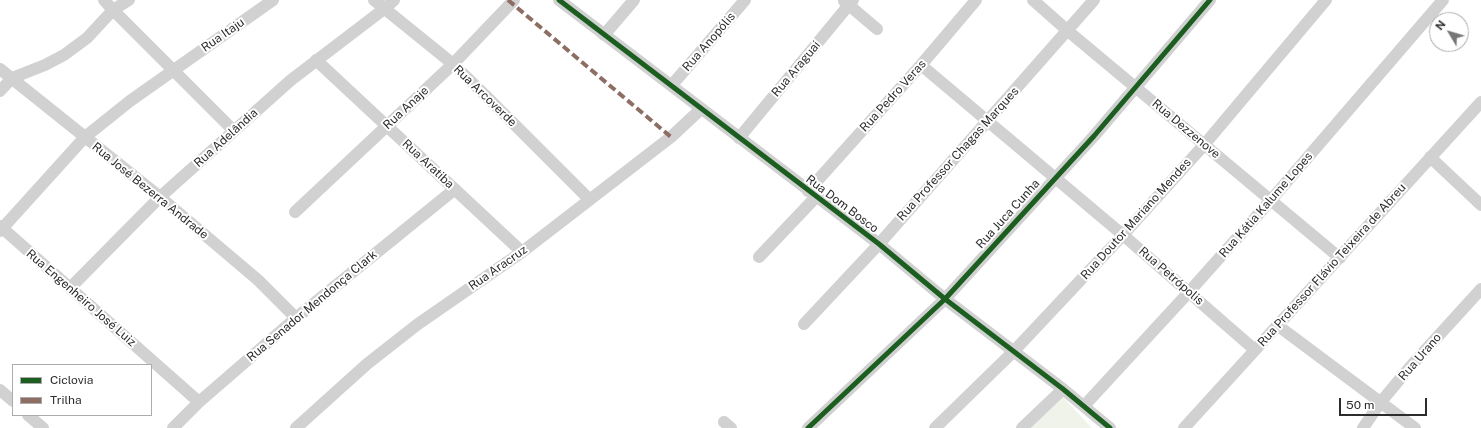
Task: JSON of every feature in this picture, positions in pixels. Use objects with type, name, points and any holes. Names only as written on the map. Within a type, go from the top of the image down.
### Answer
[{"type":"street","points":[[104,0],[234,131]]},
{"type":"street","points":[[0,91],[12,78],[45,65],[64,55],[87,38],[113,10],[129,0]]},
{"type":"street","name":"Rua Itaju","points":[[173,71],[273,0]]},
{"type":"street","name":"Rua Arcoverde","points":[[374,0],[453,64],[534,143],[589,200]]},
{"type":"street","name":"Rua Adelândia","points":[[70,288],[160,197],[291,80],[394,0]]},
{"type":"street","name":"Rua Anaje","points":[[295,212],[453,64],[514,0]]},
{"type":"street","name":"Rua Dom Bosco","points":[[559,0],[879,244],[945,299],[1063,389],[1110,428]]},
{"type":"street","points":[[604,35],[634,0]]},
{"type":"street","name":"Rua Anopólis","points":[[672,85],[745,0]]},
{"type":"street","name":"Rua Pedro Veras","points":[[759,257],[976,0]]},
{"type":"street","name":"Rua Dezzenove","points":[[1033,0],[1068,31],[1340,258]]},
{"type":"street","name":"Rua Professor Chagas Marques","points":[[804,324],[879,244],[1094,0]]},
{"type":"street","name":"Rua Juca Cunha","points":[[808,428],[945,299],[1094,136],[1210,0]]},
{"type":"street","name":"Rua Doutor Mariano Mendes","points":[[935,428],[1014,352],[1123,235],[1204,145],[1326,0]]},
{"type":"street","name":"Rua Kátia Kalume Lopes","points":[[1084,406],[1271,200],[1443,0]]},
{"type":"street","points":[[848,2],[877,29]]},
{"type":"street","name":"Rua Araguai","points":[[739,138],[848,2]]},
{"type":"street","name":"Rua Aratiba","points":[[316,60],[522,252]]},
{"type":"street","name":"Rua Petrópolis","points":[[921,65],[1123,235],[1255,350]]},
{"type":"street","name":"Rua José Bezerra Andrade","points":[[0,69],[160,197],[258,280],[296,318]]},
{"type":"street","points":[[1,229],[85,137],[130,101],[173,71]]},
{"type":"street","name":"Rua Professor Flávio Teixeira de Abreu","points":[[1184,428],[1481,102]]},
{"type":"street","name":"Rua Aracruz","points":[[296,428],[367,364],[418,324],[522,252],[671,136],[701,109]]},
{"type":"street","points":[[1430,157],[1481,205]]},
{"type":"street","name":"Rua Senador Mendonça Clark","points":[[173,428],[199,402],[296,318],[455,189]]},
{"type":"street","name":"Rua Engenheiro José Luiz","points":[[1,229],[199,402]]},
{"type":"street","name":"Rua Urano","points":[[1363,428],[1380,403],[1410,367],[1481,289]]},
{"type":"street","points":[[1277,325],[1415,428]]},
{"type":"street","points":[[1022,428],[1063,389]]},
{"type":"street","points":[[0,390],[12,400]]},
{"type":"street","points":[[29,416],[42,428]]},
{"type":"shaded area","points":[[1062,396],[1092,428],[1029,428]]},
{"type":"marked path","points":[[508,0],[671,137]]},
{"type":"cycle path","points":[[559,0],[879,244],[945,299],[1063,389],[1110,428]]},
{"type":"cycle path","points":[[808,428],[945,299],[1094,136],[1210,0]]}]
